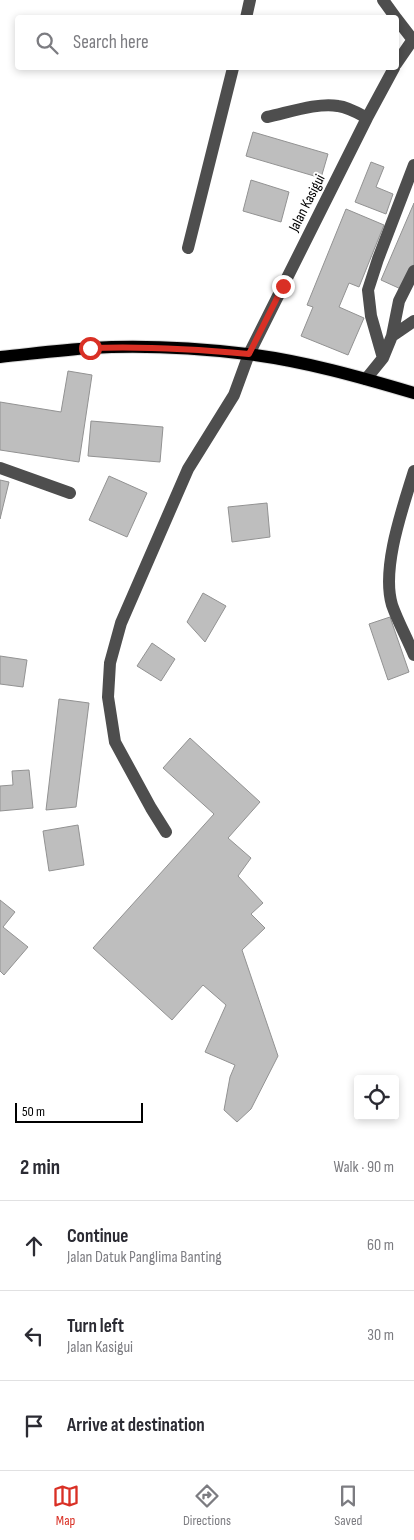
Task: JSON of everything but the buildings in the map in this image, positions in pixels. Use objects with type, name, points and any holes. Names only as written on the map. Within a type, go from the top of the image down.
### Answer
[{"type":"main road","points":[[0,357],[65,350],[120,347],[249,354],[311,366],[414,393]]},
{"type":"street","points":[[247,15],[250,0]]},
{"type":"street","points":[[384,0],[394,15]]},
{"type":"street","points":[[399,22],[413,39],[399,60]]},
{"type":"street","points":[[188,248],[232,70]]},
{"type":"street","name":"Jalan Kasigui","points":[[166,832],[115,742],[108,697],[110,663],[121,623],[188,469],[234,395],[249,354],[393,70]]},
{"type":"street","points":[[267,117],[317,106],[336,105],[350,109],[367,118]]},
{"type":"street","points":[[384,358],[371,316],[368,290],[414,165]]},
{"type":"street","points":[[366,379],[384,358],[392,336],[399,301],[414,271]]},
{"type":"street","points":[[392,336],[414,321]]},
{"type":"street","points":[[0,468],[70,493]]},
{"type":"street","points":[[414,471],[397,528],[391,556],[389,586],[392,605],[414,655]]},
{"type":"route","points":[[90,348],[120,347],[249,354],[283,286]]}]
